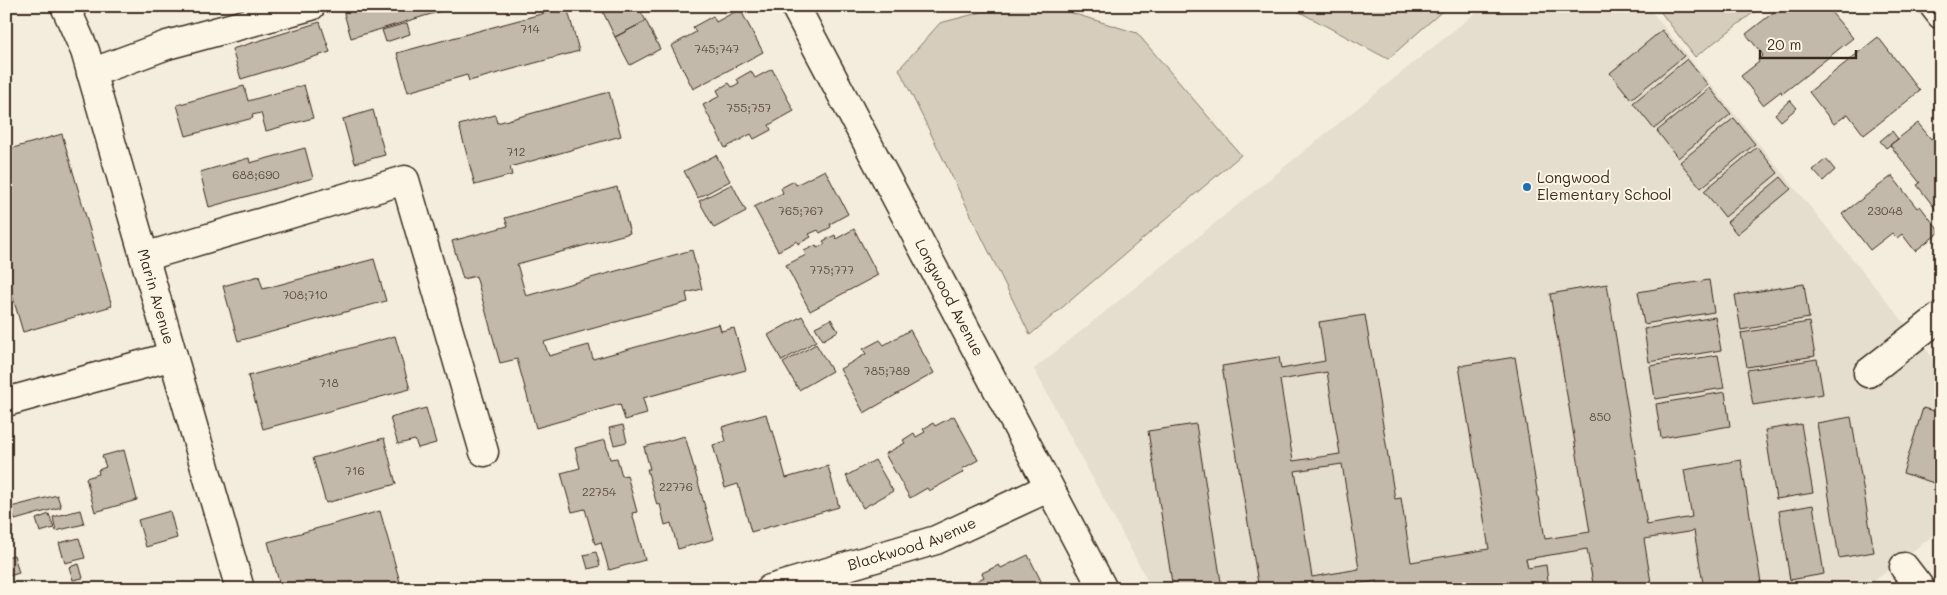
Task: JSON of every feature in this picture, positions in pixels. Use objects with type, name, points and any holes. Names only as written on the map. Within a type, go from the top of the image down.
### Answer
[{"type":"street","name":"Marin Avenue","points":[[65,6],[84,51],[91,74],[240,589]]},
{"type":"street","points":[[91,74],[167,45],[311,6]]},
{"type":"street","name":"Longwood Avenue","points":[[795,6],[1102,589]]},
{"type":"street","points":[[1934,6],[1941,15]]},
{"type":"street","points":[[144,257],[405,180],[484,452]]},
{"type":"street","points":[[1868,373],[1934,321]]},
{"type":"street","points":[[6,402],[173,356]]},
{"type":"street","name":"Blackwood Avenue","points":[[770,589],[936,540],[1048,488]]},
{"type":"street","points":[[1904,567],[1921,589]]},
{"type":"shaded area","points":[[1005,6],[1049,6],[1137,33],[1241,155],[1030,335],[899,69],[940,23]]},
{"type":"shaded area","points":[[1292,6],[1448,6],[1388,59],[1294,9]]},
{"type":"shaded area","name":"Longwood Elementary School","points":[[1484,6],[1647,6],[1941,368],[1941,529],[1864,589],[1152,589],[1034,369]]},
{"type":"shaded area","points":[[1656,6],[1762,6],[1695,57]]},
{"type":"building","points":[[342,6],[458,6],[351,38]]},
{"type":"building","points":[[604,6],[638,6],[646,21],[615,37],[601,8]]},
{"type":"building","points":[[1778,6],[1826,6],[1853,38],[1782,94],[1781,91],[1763,105],[1741,76],[1759,62],[1758,60],[1763,55],[1746,34],[1779,8]]},
{"type":"building","points":[[567,7],[579,51],[469,81],[467,75],[408,92],[397,53]]},
{"type":"building","points":[[740,9],[763,52],[693,89],[671,46],[696,32],[693,27],[713,16],[716,22]]},
{"type":"building","points":[[646,21],[660,49],[630,65],[615,37]]},
{"type":"building","points":[[320,22],[330,52],[241,79],[232,49]]},
{"type":"building","points":[[407,23],[410,34],[386,42],[382,30]]},
{"type":"building","points":[[1662,30],[1684,56],[1631,99],[1610,73]]},
{"type":"building","points":[[1878,37],[1920,91],[1864,135],[1848,114],[1834,124],[1809,92]]},
{"type":"building","points":[[1687,59],[1708,85],[1654,129],[1633,103]]},
{"type":"building","points":[[772,69],[794,111],[769,125],[771,130],[754,139],[751,134],[725,148],[703,105],[720,96],[717,90],[729,83],[732,87],[739,83],[737,79],[751,71],[755,78]]},
{"type":"building","points":[[304,85],[313,118],[266,131],[261,113],[252,115],[253,118],[186,136],[177,105],[244,86],[248,101]]},
{"type":"building","points":[[1710,88],[1731,114],[1678,158],[1657,131]]},
{"type":"building","points":[[609,92],[621,136],[510,167],[512,175],[475,185],[459,125],[495,115],[497,123]]},
{"type":"building","points":[[1790,100],[1797,108],[1781,121],[1775,114]]},
{"type":"building","points":[[373,110],[385,155],[355,163],[343,119]]},
{"type":"building","points":[[1734,118],[1755,144],[1701,188],[1680,162]]},
{"type":"building","points":[[1918,123],[1931,139],[1941,132],[1941,216],[1917,185],[1920,183],[1890,145]]},
{"type":"building","points":[[1892,131],[1898,139],[1886,148],[1880,141]]},
{"type":"building","points":[[62,134],[112,306],[23,332],[6,274],[6,150]]},
{"type":"building","points":[[1757,147],[1778,173],[1725,217],[1704,191]]},
{"type":"building","points":[[305,148],[313,178],[209,207],[200,172],[249,158],[250,163]]},
{"type":"building","points":[[716,155],[730,181],[698,198],[684,171]]},
{"type":"building","points":[[1826,159],[1835,170],[1823,181],[1813,170]]},
{"type":"building","points":[[825,170],[848,214],[830,224],[831,227],[820,233],[818,230],[809,234],[811,237],[798,244],[797,241],[778,251],[754,207],[783,193],[781,188],[794,181],[796,185]]},
{"type":"building","points":[[1892,176],[1917,208],[1920,206],[1940,232],[1915,251],[1902,234],[1897,238],[1892,233],[1870,250],[1842,214]]},
{"type":"building","points":[[1781,177],[1791,189],[1737,234],[1727,222]]},
{"type":"building","points":[[732,184],[746,211],[714,228],[699,201]]},
{"type":"building","points":[[617,187],[630,233],[517,264],[526,296],[692,250],[702,289],[686,293],[688,302],[544,342],[549,356],[589,345],[593,359],[719,324],[721,331],[734,328],[746,370],[643,398],[647,414],[625,420],[620,404],[536,428],[517,359],[500,363],[476,276],[463,279],[452,241],[508,226],[505,218]]},
{"type":"building","points":[[854,229],[878,275],[810,311],[786,265],[806,255],[804,251],[816,245],[817,248],[825,244],[823,241],[835,235],[836,239]]},
{"type":"building","points":[[374,259],[386,301],[238,341],[223,286],[259,276],[263,289]]},
{"type":"building","points":[[1709,280],[1714,312],[1644,324],[1638,292]]},
{"type":"building","points":[[1607,284],[1647,525],[1692,517],[1684,470],[1741,460],[1762,589],[1704,589],[1694,531],[1644,539],[1652,589],[1594,589],[1587,549],[1526,559],[1528,568],[1546,565],[1549,589],[1378,589],[1377,581],[1328,589],[1302,589],[1301,582],[1259,589],[1222,366],[1279,357],[1281,369],[1325,361],[1319,322],[1365,315],[1395,499],[1401,498],[1411,562],[1489,549],[1459,366],[1515,357],[1545,539],[1590,532],[1550,294]],"holes":[[[1327,372],[1340,454],[1293,461],[1280,380]],[[1342,464],[1359,569],[1312,577],[1295,471]]]},
{"type":"building","points":[[1804,284],[1809,318],[1741,330],[1735,295]]},
{"type":"building","points":[[802,316],[816,341],[782,361],[768,335]]},
{"type":"building","points":[[1715,317],[1721,350],[1649,362],[1644,329]]},
{"type":"building","points":[[831,319],[838,331],[823,340],[815,327]]},
{"type":"building","points":[[1809,322],[1815,356],[1747,367],[1741,333]]},
{"type":"building","points":[[910,330],[934,373],[864,413],[840,369],[866,354],[863,349],[880,340],[884,345]]},
{"type":"building","points":[[395,336],[410,389],[263,429],[248,376]]},
{"type":"building","points":[[816,344],[832,371],[799,390],[783,363]]},
{"type":"building","points":[[1718,355],[1724,388],[1655,399],[1650,366]]},
{"type":"building","points":[[1817,359],[1823,394],[1753,405],[1747,370]]},
{"type":"building","points":[[1725,392],[1730,426],[1661,438],[1656,404]]},
{"type":"building","points":[[426,408],[436,443],[418,448],[415,440],[398,444],[390,418]]},
{"type":"building","points":[[1923,408],[1941,413],[1941,472],[1937,484],[1903,473]]},
{"type":"building","points":[[766,414],[771,432],[773,431],[786,478],[828,466],[839,507],[751,532],[738,484],[725,488],[713,445],[726,441],[722,427]]},
{"type":"building","points":[[954,416],[978,460],[962,469],[964,472],[929,491],[927,488],[910,498],[885,454],[905,443],[903,440],[914,433],[916,437],[925,432],[923,429],[933,423],[935,426]]},
{"type":"building","points":[[1851,417],[1874,552],[1839,558],[1817,423]]},
{"type":"building","points":[[1196,424],[1221,582],[1173,589],[1148,431]]},
{"type":"building","points":[[1801,424],[1813,493],[1776,499],[1765,430]]},
{"type":"building","points":[[623,425],[627,442],[614,445],[609,428]]},
{"type":"building","points":[[685,436],[714,539],[678,549],[671,523],[665,525],[660,504],[657,505],[647,469],[650,469],[644,447]]},
{"type":"building","points":[[384,438],[396,484],[326,503],[313,458]]},
{"type":"building","points":[[605,440],[610,459],[617,458],[622,476],[627,475],[637,512],[632,513],[645,560],[609,570],[601,542],[595,544],[585,509],[572,512],[561,473],[580,468],[575,448]]},
{"type":"building","points":[[124,450],[137,500],[95,512],[86,478],[99,474],[98,470],[106,467],[102,456]]},
{"type":"building","points":[[875,460],[893,491],[863,508],[846,476]]},
{"type":"building","points":[[57,495],[61,507],[15,520],[11,507]]},
{"type":"building","points":[[1813,505],[1824,574],[1790,580],[1779,511]]},
{"type":"building","points":[[80,510],[84,524],[56,531],[53,517]]},
{"type":"building","points":[[170,511],[177,538],[146,547],[138,520]]},
{"type":"building","points":[[380,511],[402,589],[281,589],[268,542]]},
{"type":"building","points":[[49,514],[54,528],[40,532],[36,519]]},
{"type":"building","points":[[79,538],[85,558],[65,563],[59,543]]},
{"type":"building","points":[[596,552],[600,566],[588,569],[584,555]]},
{"type":"building","points":[[6,553],[7,557],[14,555],[19,573],[6,577]]},
{"type":"building","points":[[1028,555],[1045,589],[962,589],[984,577],[982,573],[999,565],[1001,568]]},
{"type":"building","points":[[79,564],[83,578],[73,580],[69,567]]},
{"type":"place","name":"Longwood Elementary School","points":[[1527,187]]}]
